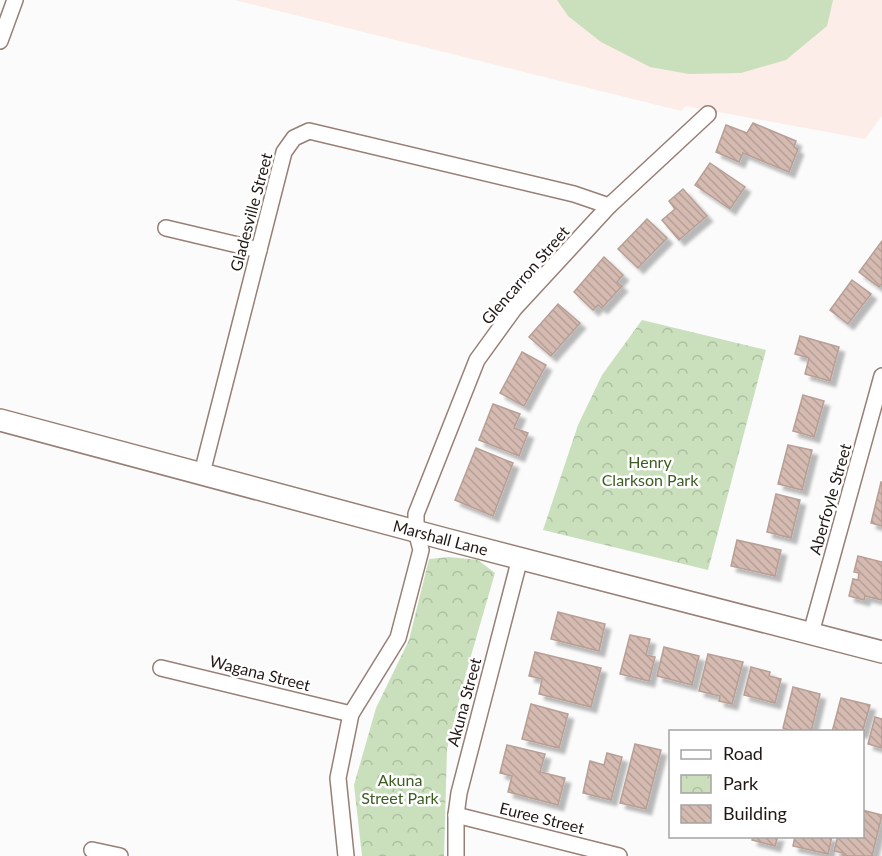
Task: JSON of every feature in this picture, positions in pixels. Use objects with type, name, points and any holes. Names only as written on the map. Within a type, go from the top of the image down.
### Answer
[{"type":"street","points":[[0,41],[15,0]]},
{"type":"street","name":"Glencarron Street","points":[[351,714],[398,638],[422,550],[416,531],[416,514],[477,360],[514,309],[609,206],[708,114]]},
{"type":"street","name":"Gladesville Street","points":[[202,473],[284,152],[294,138],[309,131],[574,194],[609,206]]},
{"type":"street","points":[[166,228],[259,250]]},
{"type":"street","name":"Aberfoyle Street","points":[[811,633],[882,376]]},
{"type":"street","name":"Marshall Lane","points":[[0,420],[882,652]]},
{"type":"street","points":[[866,437],[882,441]]},
{"type":"street","name":"Akuna Street","points":[[456,856],[456,815],[459,793],[520,558]]},
{"type":"street","name":"Wagana Street","points":[[161,668],[351,714]]},
{"type":"street","points":[[346,856],[338,778],[351,714]]},
{"type":"street","name":"Euree Street","points":[[456,815],[619,856]]},
{"type":"street","points":[[92,850],[120,856]]},
{"type":"shaded area","points":[[235,0],[882,0],[882,116],[865,139],[686,106],[681,111]]},
{"type":"green space","points":[[557,0],[833,0],[827,26],[786,60],[741,73],[689,74],[650,67],[601,42],[568,16]]},
{"type":"green space","name":"Henry Clarkson Park","points":[[642,320],[766,350],[708,570],[543,530],[578,425],[602,375]]},
{"type":"green space","name":"Akuna Street Park","points":[[449,557],[478,560],[495,573],[447,749],[444,856],[362,856],[354,785],[376,708],[409,640],[429,559]]},
{"type":"building","points":[[753,123],[796,141],[794,147],[798,149],[789,172],[743,153],[739,162],[716,152],[726,125],[747,133]]},
{"type":"building","points":[[710,163],[745,187],[730,209],[695,185]]},
{"type":"building","points":[[683,189],[707,216],[679,240],[662,220],[675,209],[669,201]]},
{"type":"building","points":[[647,219],[667,238],[638,268],[618,249]]},
{"type":"building","points":[[882,241],[882,284],[879,287],[859,272]]},
{"type":"building","points":[[604,257],[623,275],[617,282],[622,286],[602,308],[598,305],[593,310],[574,292]]},
{"type":"building","points":[[852,280],[871,294],[848,324],[830,310]]},
{"type":"building","points":[[558,304],[580,323],[551,356],[529,337]]},
{"type":"building","points":[[800,336],[839,347],[830,381],[805,374],[809,358],[795,354]]},
{"type":"building","points":[[522,352],[546,365],[524,406],[500,393]]},
{"type":"building","points":[[803,395],[824,401],[814,437],[793,431]]},
{"type":"building","points":[[493,404],[520,414],[514,428],[528,433],[519,456],[479,440]]},
{"type":"building","points":[[788,445],[812,450],[802,490],[778,484]]},
{"type":"building","points":[[476,448],[513,463],[493,516],[455,500]]},
{"type":"building","points":[[882,482],[882,526],[871,523]]},
{"type":"building","points":[[776,494],[800,500],[791,538],[767,532]]},
{"type":"building","points":[[737,540],[781,550],[775,576],[731,566]]},
{"type":"building","points":[[858,556],[882,562],[882,600],[865,596],[864,600],[849,596],[853,579],[858,580],[859,573],[854,572]]},
{"type":"building","points":[[558,612],[605,624],[599,651],[551,639]]},
{"type":"building","points":[[630,635],[650,639],[646,655],[655,657],[649,681],[620,674]]},
{"type":"building","points":[[664,647],[699,656],[692,685],[657,676]]},
{"type":"building","points":[[535,652],[601,668],[591,707],[539,694],[542,679],[529,676]]},
{"type":"building","points":[[708,654],[743,662],[732,704],[719,701],[720,696],[699,691]]},
{"type":"building","points":[[751,667],[770,672],[769,676],[781,679],[775,703],[744,695]]},
{"type":"building","points":[[793,687],[820,694],[811,730],[783,728]]},
{"type":"building","points":[[841,698],[870,705],[863,730],[833,730]]},
{"type":"building","points":[[531,704],[568,714],[559,748],[522,739]]},
{"type":"building","points":[[875,717],[882,719],[882,748],[868,744]]},
{"type":"building","points":[[635,744],[661,750],[646,809],[620,803]]},
{"type":"building","points":[[507,745],[545,754],[540,772],[565,778],[558,805],[508,792],[512,776],[500,773]]},
{"type":"building","points":[[607,753],[622,757],[611,800],[583,793],[590,761],[604,765]]},
{"type":"building","points":[[864,810],[882,815],[872,856],[843,856],[843,853],[834,851],[837,838],[864,838]]},
{"type":"building","points":[[752,838],[777,838],[775,846],[752,840]]},
{"type":"building","points":[[795,838],[832,838],[828,854],[793,846]]}]
